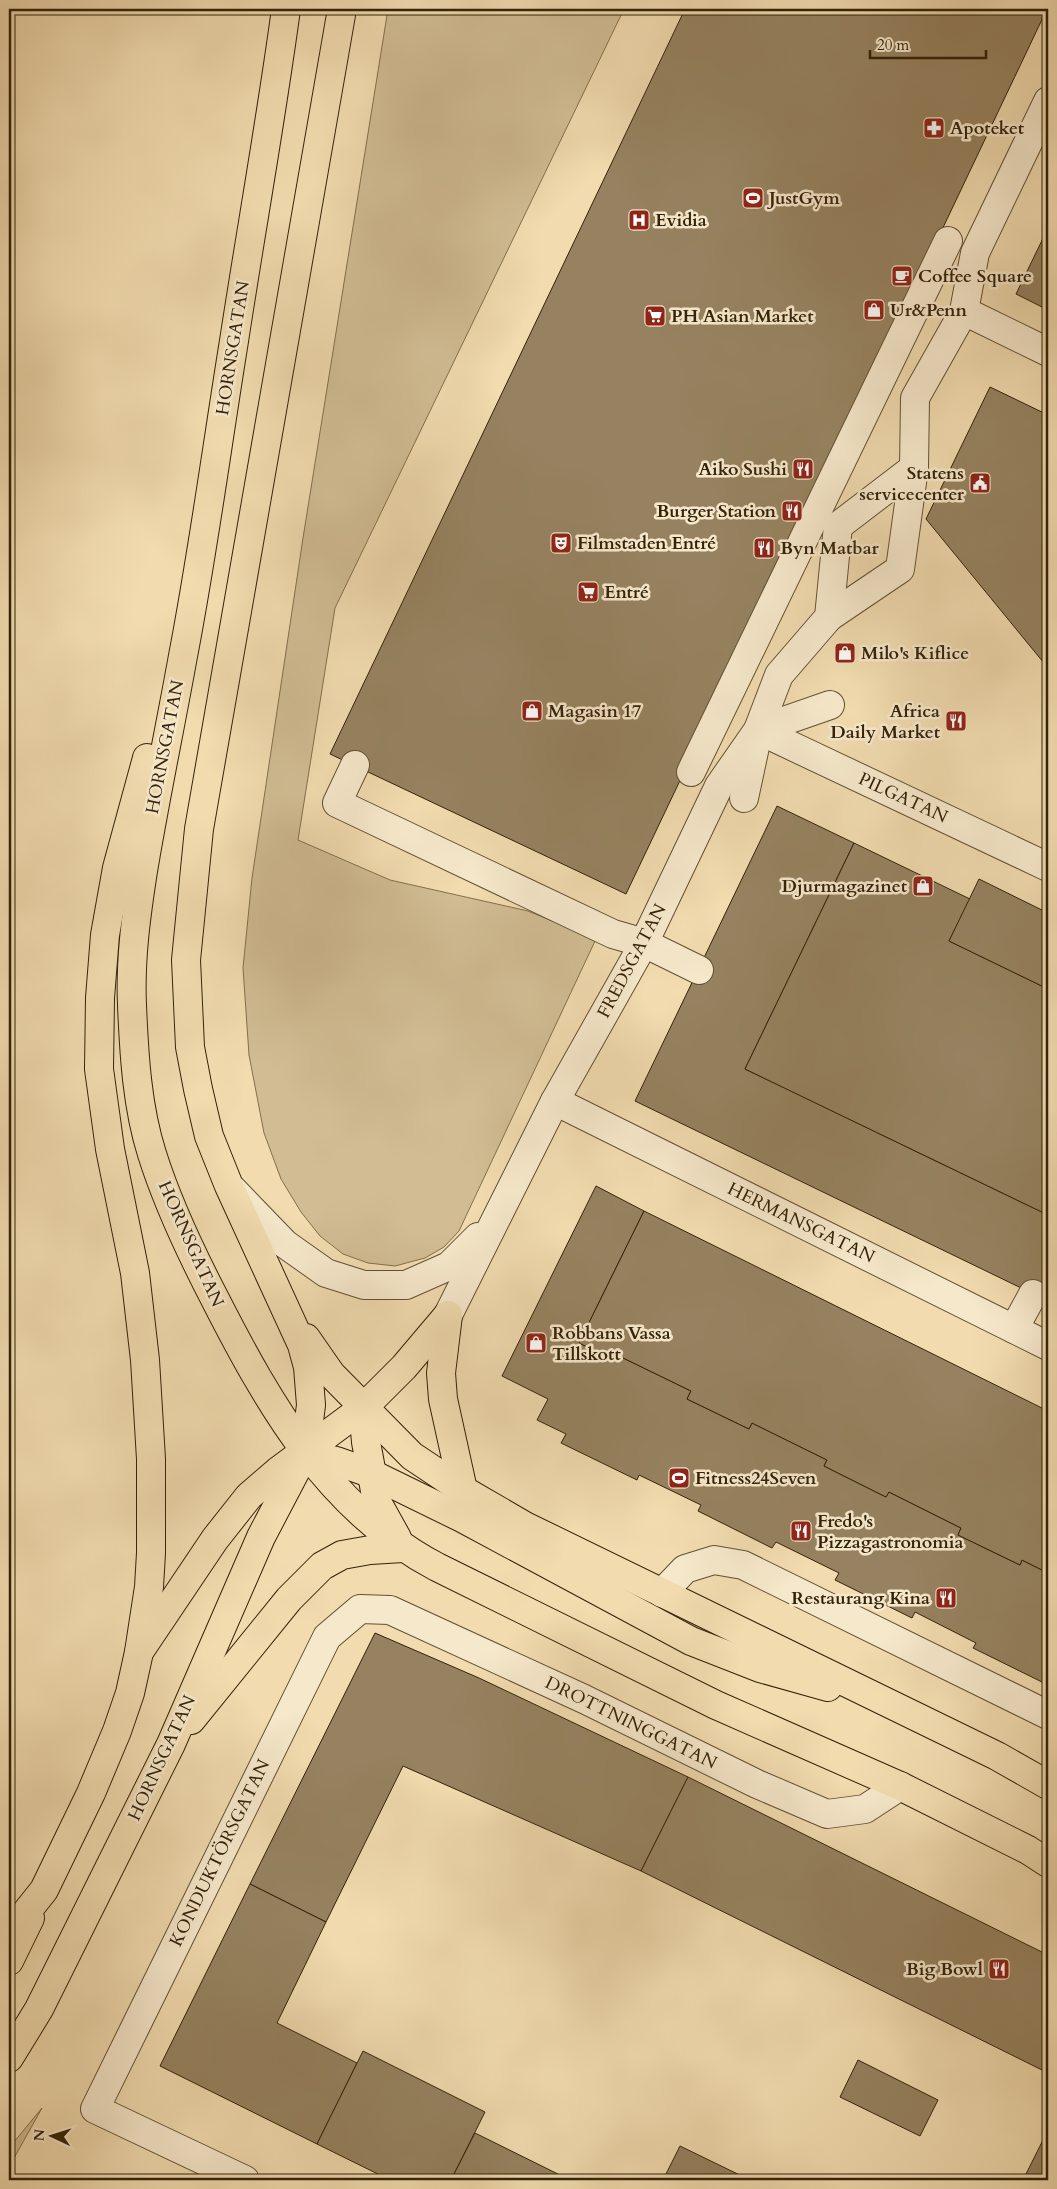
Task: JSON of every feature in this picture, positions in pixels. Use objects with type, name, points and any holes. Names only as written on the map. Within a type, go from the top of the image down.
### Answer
[{"type":"main road","name":"HORNSGATAN","points":[[286,9],[184,653],[153,809],[133,936],[132,1003],[138,1089],[151,1151],[175,1218],[255,1376],[305,1452],[364,1518],[403,1548]]},
{"type":"main road","name":"HORNSGATAN","points":[[9,2058],[39,2009],[171,1744],[261,1537],[305,1452],[311,1405],[308,1367],[302,1345],[229,1186],[209,1136],[190,1047],[186,960],[199,829],[219,707],[342,9]]},
{"type":"main road","points":[[9,1961],[90,1793],[117,1731],[130,1693],[139,1652],[149,1587],[151,1553],[145,1360],[135,1273],[110,1149],[99,1069],[100,998],[105,935],[116,868],[132,807],[160,717],[184,653]]},
{"type":"main road","points":[[284,1305],[331,1374],[363,1408],[412,1456],[464,1490],[525,1526],[997,1756],[1048,1786]]},
{"type":"main road","points":[[139,1652],[216,1539],[250,1496],[278,1471],[363,1408],[404,1367],[448,1315]]},
{"type":"main road","points":[[448,1315],[441,1373],[443,1399],[464,1490]]},
{"type":"main road","points":[[255,1376],[311,1405],[344,1411],[363,1408]]},
{"type":"main road","points":[[363,1408],[370,1473],[378,1502],[403,1548]]},
{"type":"main road","points":[[305,1452],[336,1460],[370,1473],[480,1527],[691,1641],[760,1668],[885,1702]]},
{"type":"main road","points":[[171,1744],[289,1599],[322,1566],[342,1555],[370,1550],[403,1548],[716,1705],[900,1786],[1028,1850],[1048,1863]]},
{"type":"main road","points":[[9,1934],[44,1890]]},
{"type":"street","name":"FREDSGATAN","points":[[448,1315],[555,1101],[644,944],[719,786],[758,730],[779,674],[829,617],[900,569],[914,468],[915,398],[964,311],[975,253],[1048,101]]},
{"type":"street","points":[[691,772],[948,241]]},
{"type":"street","points":[[964,311],[1048,352]]},
{"type":"street","points":[[829,617],[838,526],[914,468]]},
{"type":"street","points":[[744,798],[758,730],[830,705]]},
{"type":"street","name":"PILGATAN","points":[[758,730],[1048,867]]},
{"type":"street","points":[[355,765],[337,802],[613,934],[644,944],[699,970]]},
{"type":"street","name":"HERMANSGATAN","points":[[555,1101],[1048,1346]]},
{"type":"street","points":[[229,1186],[284,1244],[326,1274],[364,1285],[406,1284],[449,1266],[494,1222]]},
{"type":"street","points":[[1014,1329],[1033,1294]]},
{"type":"street","points":[[662,1592],[685,1569],[714,1560],[743,1565],[1048,1715]]},
{"type":"street","name":"DROTTNINGGATAN","points":[[360,1609],[390,1610],[584,1699],[757,1784],[828,1814],[865,1810],[900,1786]]},
{"type":"street","name":"KONDUKTÖRSGATAN","points":[[245,2180],[95,2109],[327,1637],[360,1609]]},
{"type":"shaded area","points":[[388,9],[624,9],[335,608],[298,840],[390,880],[528,911],[596,939],[459,1231],[444,1247],[425,1258],[395,1266],[368,1263],[343,1254],[320,1236],[301,1212],[281,1179],[264,1133],[249,1055],[243,968],[252,878],[303,538]]},
{"type":"shaded area","points":[[42,2108],[9,2167],[9,2148]]},
{"type":"building","name":"Entré","points":[[685,9],[1047,9],[626,894],[330,754]]},
{"type":"building","points":[[1048,228],[1048,310],[1016,294]]},
{"type":"building","points":[[990,387],[1048,415],[1048,668],[926,519]]},
{"type":"building","points":[[777,806],[854,843],[745,1069],[1048,1215],[1048,1301],[635,1101]]},
{"type":"building","points":[[854,843],[970,899],[949,941],[1048,989],[1048,1215],[745,1069]]},
{"type":"building","points":[[979,879],[1048,913],[1048,989],[949,941]]},
{"type":"building","points":[[596,1186],[644,1211],[579,1343],[614,1360],[617,1355],[691,1391],[687,1399],[749,1429],[752,1423],[827,1460],[824,1466],[886,1497],[889,1492],[961,1528],[958,1535],[1020,1565],[1022,1560],[1048,1573],[1048,1685],[973,1648],[976,1643],[915,1612],[912,1618],[835,1580],[839,1573],[776,1542],[772,1548],[698,1511],[701,1505],[639,1475],[637,1480],[561,1443],[566,1434],[537,1420],[548,1399],[502,1376]]},
{"type":"building","points":[[644,1211],[1048,1411],[1048,1573],[1022,1560],[1020,1565],[958,1535],[961,1528],[889,1492],[886,1497],[824,1466],[827,1460],[752,1423],[749,1429],[687,1399],[691,1391],[617,1355],[614,1360],[579,1343]]},
{"type":"building","points":[[375,1633],[479,1678],[688,1777],[641,1871],[403,1766],[326,1922],[250,1884]]},
{"type":"building","points":[[688,1777],[1048,1955],[1048,2073],[641,1871]]},
{"type":"building","points":[[250,1884],[326,1922],[277,2023],[357,2063],[317,2144],[160,2066]]},
{"type":"building","points":[[363,2051],[485,2112],[451,2180],[390,2180],[317,2144]]},
{"type":"building","points":[[858,2060],[938,2100],[920,2136],[840,2097]]},
{"type":"building","points":[[1048,2130],[1048,2180],[1023,2180]]},
{"type":"building","points":[[475,2133],[570,2180],[451,2180]]},
{"type":"building","points":[[680,2146],[750,2180],[663,2180]]},
{"type":"place","name":"Apoteket","points":[[934,128]]},
{"type":"place","name":"JustGym","points":[[753,198]]},
{"type":"place","name":"Evidia","points":[[639,220]]},
{"type":"place","name":"Coffee Square","points":[[902,276]]},
{"type":"place","name":"Ur&Penn","points":[[874,310]]},
{"type":"place","name":"PH Asian Market","points":[[655,316]]},
{"type":"place","name":"Aiko Sushi","points":[[803,469]]},
{"type":"place","name":"Statens servicecenter","points":[[980,483]]},
{"type":"place","name":"Burger Station","points":[[792,511]]},
{"type":"place","name":"Filmstaden Entré","points":[[561,543]]},
{"type":"place","name":"Byn Matbar","points":[[764,548]]},
{"type":"place","name":"Entré","points":[[588,592]]},
{"type":"place","name":"Milo's Kiflice","points":[[845,653]]},
{"type":"place","name":"Magasin 17","points":[[532,711]]},
{"type":"place","name":"Africa Daily Market","points":[[956,721]]},
{"type":"place","name":"Djurmagazinet","points":[[923,886]]},
{"type":"place","name":"Robbans Vassa Tillskott","points":[[536,1343]]},
{"type":"place","name":"Fitness24Seven","points":[[679,1478]]},
{"type":"place","name":"Fredo's Pizzagastronomia","points":[[801,1531]]},
{"type":"place","name":"Restaurang Kina","points":[[946,1598]]},
{"type":"place","name":"Big Bowl","points":[[999,1969]]}]
